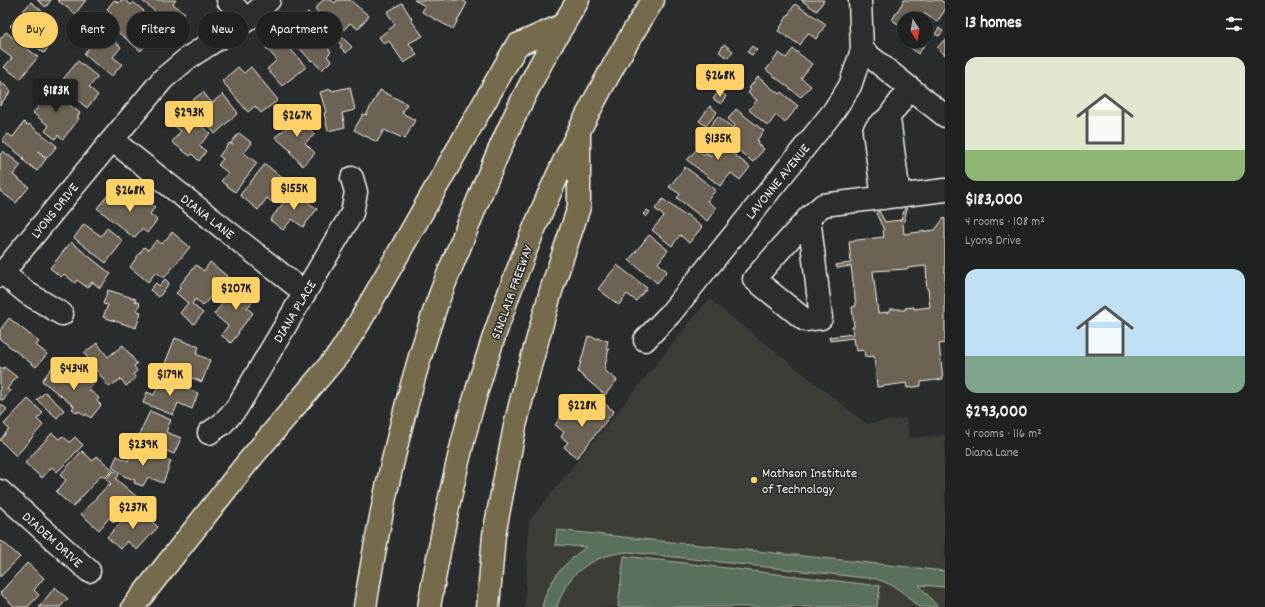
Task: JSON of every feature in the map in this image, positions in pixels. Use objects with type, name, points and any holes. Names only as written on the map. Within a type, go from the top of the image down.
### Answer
[{"type":"highway","points":[[365,607],[395,450],[413,381],[436,306],[506,134],[533,78],[578,0]]},
{"type":"highway","name":"SINCLAIR FREEWAY","points":[[429,607],[442,532],[469,419],[499,319],[539,218],[579,129],[611,69],[653,0]]},
{"type":"highway","points":[[134,607],[247,463],[339,354],[359,323],[518,45],[563,25]]},
{"type":"highway","points":[[488,607],[494,535],[515,426],[551,290],[579,207],[579,129]]},
{"type":"street","points":[[228,0],[239,12]]},
{"type":"street","name":"LYONS DRIVE","points":[[248,19],[269,0]]},
{"type":"street","name":"LAVONNE AVENUE","points":[[645,340],[670,314],[833,112],[850,86],[862,50],[860,0]]},
{"type":"street","name":"LYONS DRIVE","points":[[1,275],[163,79],[188,58],[204,48]]},
{"type":"street","points":[[862,50],[945,116]]},
{"type":"street","points":[[891,197],[874,131],[888,118],[910,88]]},
{"type":"street","name":"DIANA LANE","points":[[112,140],[305,293]]},
{"type":"street","name":"DIANA PLACE","points":[[209,433],[222,424],[236,409],[352,213],[356,192],[352,178]]},
{"type":"street","points":[[809,217],[823,205],[945,190]]},
{"type":"street","points":[[1,275],[62,314]]},
{"type":"street","name":"DIADEM DRIVE","points":[[0,491],[89,571]]},
{"type":"shaded area","name":"Mathson Institute of Technology","points":[[709,299],[867,424],[906,418],[909,438],[945,435],[945,607],[525,607],[529,521]]},
{"type":"green space","points":[[557,530],[945,571],[945,587],[919,585],[938,607],[918,607],[899,590],[876,579],[628,552],[618,553],[590,563],[574,575],[568,583],[557,607],[542,607],[548,589],[558,572],[587,547],[555,545]]},
{"type":"green space","points":[[624,556],[880,586],[877,607],[618,607]]},
{"type":"building","points":[[37,0],[51,0],[46,7]]},
{"type":"building","points":[[57,0],[86,0],[77,12],[72,12]]},
{"type":"building","points":[[114,0],[119,3],[121,0],[125,0],[131,5],[133,2],[144,11],[127,12],[127,40],[119,33],[119,12],[110,12],[107,9]]},
{"type":"building","points":[[141,0],[176,0],[173,4],[184,12],[156,12]]},
{"type":"building","points":[[323,0],[331,0],[335,3],[337,0],[350,0],[369,16],[358,29],[350,23],[342,32],[342,12],[319,12],[315,9]]},
{"type":"building","points":[[414,0],[462,0],[467,3],[453,29],[422,12],[425,6]]},
{"type":"building","points":[[801,0],[824,0],[817,11]]},
{"type":"building","points":[[904,0],[940,0],[945,3],[945,10],[937,22],[933,19],[933,12],[897,12],[897,23],[892,20]]},
{"type":"building","points":[[31,2],[42,11],[41,12],[22,12]]},
{"type":"building","points":[[402,3],[412,19],[411,20],[423,36],[409,43],[417,55],[404,63],[389,41],[384,44],[379,37],[395,25],[387,12]]},
{"type":"building","points":[[795,4],[826,24],[816,39],[808,33],[800,45],[778,31]]},
{"type":"building","points":[[939,28],[943,31],[939,36],[935,34]]},
{"type":"building","points":[[6,32],[12,37],[12,48],[26,48],[38,57],[20,79],[4,67],[12,58],[0,49],[0,39]]},
{"type":"building","points":[[342,37],[352,47],[346,53],[341,48]]},
{"type":"building","points":[[945,39],[945,55],[937,48]]},
{"type":"building","points":[[724,44],[733,51],[728,58],[719,52]]},
{"type":"building","points":[[119,45],[121,47],[113,57],[122,64],[111,77],[84,54],[89,48],[119,48]]},
{"type":"building","points":[[752,46],[757,50],[752,55],[747,52]]},
{"type":"building","points":[[38,48],[48,48],[44,53]]},
{"type":"building","points":[[266,48],[290,48],[306,67],[282,86],[267,69],[277,60]]},
{"type":"building","points":[[300,48],[328,48],[331,52],[327,56],[331,61],[322,70],[312,60],[311,61]]},
{"type":"building","points":[[911,48],[922,48],[918,54]]},
{"type":"building","points":[[793,49],[812,64],[801,78],[811,86],[801,97],[766,70],[779,53],[786,58]]},
{"type":"building","points":[[78,61],[98,77],[89,87],[98,95],[87,108],[74,97],[70,101],[55,89]]},
{"type":"building","points":[[238,67],[244,73],[251,67],[278,100],[261,113],[255,106],[248,112],[222,81]]},
{"type":"building","points":[[758,77],[779,94],[781,92],[798,106],[785,123],[776,115],[768,126],[749,110],[757,100],[748,93],[751,89],[749,88]]},
{"type":"building","points":[[0,81],[11,91],[0,105]]},
{"type":"building","points":[[49,85],[70,102],[68,104],[80,113],[77,117],[79,118],[63,139],[58,135],[55,139],[45,131],[49,126],[33,113],[39,106],[34,102]]},
{"type":"building","points":[[350,87],[355,110],[342,113],[345,127],[328,131],[324,113],[326,112],[320,92]]},
{"type":"building","points":[[380,90],[407,104],[402,113],[415,120],[405,139],[384,130],[377,142],[354,130],[363,114],[366,115]]},
{"type":"building","points":[[719,91],[726,96],[721,104],[713,99]]},
{"type":"building","points":[[203,92],[212,103],[223,94],[238,113],[215,134],[190,102]]},
{"type":"building","points":[[710,106],[717,112],[706,126],[699,121]]},
{"type":"building","points":[[179,109],[210,133],[199,146],[206,151],[199,161],[192,154],[190,156],[172,142],[181,131],[169,122]]},
{"type":"building","points":[[736,109],[764,131],[757,140],[759,141],[757,144],[764,149],[753,162],[709,127],[718,116],[733,128],[735,125],[728,119]]},
{"type":"building","points":[[291,110],[315,134],[305,143],[315,153],[303,166],[290,152],[291,151],[275,137],[289,126],[282,119]]},
{"type":"building","points":[[24,122],[27,125],[29,124],[57,146],[47,158],[38,151],[38,153],[46,159],[37,171],[23,160],[24,158],[2,141],[8,134],[13,137]]},
{"type":"building","points":[[239,133],[252,143],[244,153],[257,163],[235,192],[221,181],[228,173],[218,165],[223,159],[219,156],[229,143],[233,145],[231,143]]},
{"type":"building","points":[[708,134],[750,167],[740,180],[731,173],[720,186],[687,160],[697,149],[704,155],[705,153],[711,157],[698,146]]},
{"type":"building","points":[[3,151],[21,165],[13,175],[29,187],[16,203],[0,191],[0,155]]},
{"type":"building","points":[[265,164],[289,183],[273,203],[267,198],[258,210],[240,195]]},
{"type":"building","points":[[685,167],[716,190],[707,201],[716,208],[707,221],[677,198],[680,194],[669,187]]},
{"type":"building","points":[[132,189],[155,207],[150,214],[157,220],[147,233],[142,229],[134,238],[97,208],[108,195],[120,204]]},
{"type":"building","points":[[294,189],[317,209],[303,227],[292,219],[283,230],[270,220]]},
{"type":"building","points":[[663,199],[685,216],[686,214],[702,227],[689,243],[680,235],[672,246],[652,230],[664,216],[655,209]]},
{"type":"building","points":[[905,208],[907,209],[903,225],[904,234],[935,230],[944,218],[945,219],[945,343],[939,344],[943,379],[921,382],[921,386],[907,388],[906,383],[877,387],[874,356],[865,357],[864,350],[857,351],[853,338],[830,341],[829,337],[853,334],[852,327],[854,327],[852,307],[856,306],[851,266],[837,268],[836,265],[851,263],[849,241],[884,237],[883,228],[876,213],[879,211],[885,222],[901,220]],"holes":[[[926,266],[930,307],[914,309],[914,307],[905,308],[905,310],[890,309],[890,312],[878,313],[873,271],[907,269]]]},
{"type":"building","points":[[647,210],[650,212],[646,217],[643,214]]},
{"type":"building","points":[[84,224],[101,236],[107,228],[123,241],[106,263],[74,238]]},
{"type":"building","points":[[172,232],[190,247],[164,278],[156,272],[148,282],[130,267],[144,247],[148,250],[157,240],[162,244]]},
{"type":"building","points":[[649,235],[668,250],[658,263],[667,271],[657,283],[629,260]]},
{"type":"building","points":[[71,242],[111,274],[100,288],[92,282],[88,288],[77,280],[75,283],[64,274],[61,277],[50,268]]},
{"type":"building","points":[[210,262],[227,276],[203,306],[195,299],[192,304],[203,313],[194,324],[180,313],[188,303],[176,293],[181,288],[179,286],[196,265],[204,271]]},
{"type":"building","points":[[617,265],[647,288],[636,301],[627,294],[619,305],[598,289]]},
{"type":"building","points":[[165,279],[169,283],[159,297],[150,290],[156,283],[159,286]]},
{"type":"building","points":[[239,282],[257,297],[247,308],[253,313],[231,343],[221,335],[228,326],[214,314]]},
{"type":"building","points":[[108,290],[136,299],[135,301],[140,303],[137,311],[141,312],[136,328],[103,317],[108,305],[103,304]]},
{"type":"building","points":[[9,318],[39,342],[36,345],[47,354],[36,367],[0,339],[0,330]]},
{"type":"building","points":[[588,336],[608,341],[606,349],[609,349],[604,370],[617,380],[605,395],[578,372]]},
{"type":"building","points":[[175,338],[199,347],[196,354],[210,360],[202,382],[164,366]]},
{"type":"building","points":[[97,343],[108,357],[123,345],[137,364],[134,366],[137,371],[133,374],[136,378],[126,386],[121,379],[109,387],[84,353]]},
{"type":"building","points":[[0,367],[3,369],[4,367],[17,377],[7,389],[10,391],[3,401],[0,399]]},
{"type":"building","points":[[52,367],[64,376],[70,368],[93,385],[89,390],[99,398],[97,401],[101,405],[91,418],[86,414],[85,416],[79,411],[78,413],[72,409],[74,406],[42,381]]},
{"type":"building","points":[[161,378],[198,393],[192,409],[178,403],[173,415],[143,403],[147,392],[154,395]]},
{"type":"building","points":[[45,392],[64,410],[57,418],[37,400]]},
{"type":"building","points":[[28,399],[43,413],[37,419],[43,425],[16,456],[0,440],[9,429],[4,424]]},
{"type":"building","points":[[601,401],[614,411],[577,458],[564,447],[568,442],[561,437],[564,432],[555,425],[567,409],[577,417],[581,412],[588,418]]},
{"type":"building","points":[[0,404],[7,409],[0,417]]},
{"type":"building","points":[[150,411],[171,420],[166,432],[181,438],[174,454],[137,439]]},
{"type":"building","points":[[52,433],[59,439],[62,436],[70,442],[75,437],[83,445],[57,472],[52,467],[42,478],[25,463]]},
{"type":"building","points":[[133,447],[171,461],[163,483],[148,477],[143,486],[134,483],[135,480],[124,476],[112,467],[117,456],[128,461]]},
{"type":"building","points":[[82,451],[93,461],[97,456],[113,470],[105,478],[101,475],[73,507],[56,492],[66,480],[60,475]]},
{"type":"building","points":[[114,471],[119,475],[116,479],[137,497],[114,523],[109,518],[99,530],[81,514],[109,484],[111,484],[106,479]]},
{"type":"building","points":[[136,507],[158,527],[137,550],[127,541],[120,549],[107,537]]},
{"type":"building","points":[[2,541],[20,557],[0,577],[0,543]]},
{"type":"building","points":[[27,563],[44,578],[34,590],[39,595],[28,607],[15,607],[0,593]]},
{"type":"building","points":[[55,587],[68,599],[60,607],[39,607]]},
{"type":"place","name":"Mathson Institute of Technology","points":[[754,480]]}]
